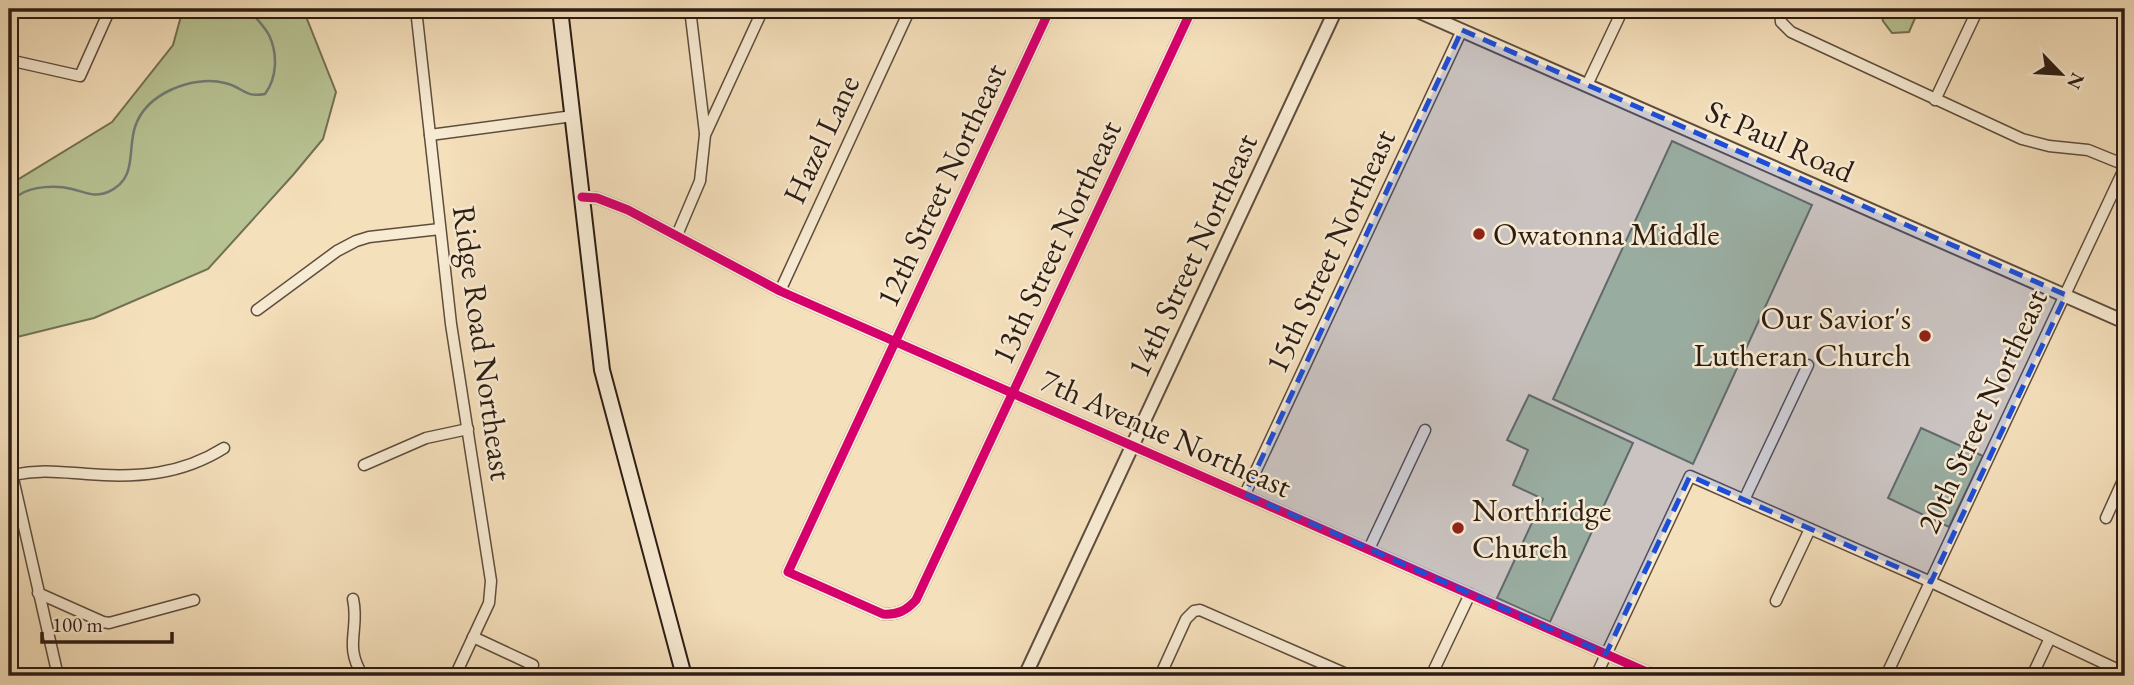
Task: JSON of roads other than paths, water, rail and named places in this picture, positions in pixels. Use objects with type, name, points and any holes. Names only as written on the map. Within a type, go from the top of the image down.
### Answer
[{"type":"main road","points":[[560,9],[602,370],[684,676]]},
{"type":"street","points":[[9,60],[80,76],[110,9]]},
{"type":"street","name":"Ridge Road Northeast","points":[[415,9],[451,324],[491,581],[489,603],[455,676]]},
{"type":"street","points":[[677,235],[699,181],[705,135],[690,9]]},
{"type":"street","points":[[705,135],[763,9]]},
{"type":"street","name":"Hazel Lane","points":[[780,291],[910,9]]},
{"type":"street","name":"12th Street Northeast","points":[[908,608],[897,614],[883,614],[788,572],[1050,9]]},
{"type":"street","name":"13th Street Northeast","points":[[908,608],[916,600],[1192,9]]},
{"type":"street","name":"14th Street Northeast","points":[[1025,676],[1336,9]]},
{"type":"street","name":"St Paul Road","points":[[1413,9],[2125,321]]},
{"type":"street","points":[[1587,85],[1623,9]]},
{"type":"street","points":[[1780,9],[1781,22],[1791,32],[2021,139],[2049,146],[2088,150],[2125,166]]},
{"type":"street","points":[[1936,100],[1978,9]]},
{"type":"street","name":"15th Street Northeast","points":[[1245,494],[1462,30]]},
{"type":"street","points":[[430,135],[573,116]]},
{"type":"street","name":"20th Street Northeast","points":[[1886,676],[2125,166]]},
{"type":"street","name":"7th Avenue Northeast","points":[[582,197],[607,202],[677,235],[780,291],[1656,676]]},
{"type":"street","points":[[257,310],[337,251],[356,241],[369,237],[440,229]]},
{"type":"street","points":[[1745,500],[1808,365]]},
{"type":"street","points":[[364,465],[426,438],[468,429]]},
{"type":"street","points":[[1369,549],[1425,430]]},
{"type":"street","points":[[12,475],[47,470],[113,475],[163,472],[187,467],[224,448]]},
{"type":"street","points":[[9,461],[58,676]]},
{"type":"street","points":[[1596,676],[1690,476],[1931,582],[2125,673]]},
{"type":"street","points":[[2106,518],[2125,476]]},
{"type":"street","points":[[1776,601],[1810,529]]},
{"type":"street","points":[[38,593],[109,623],[194,600]]},
{"type":"street","points":[[1431,676],[1470,594]]},
{"type":"street","points":[[353,599],[356,611],[353,655],[363,676]]},
{"type":"street","points":[[1160,676],[1186,619],[1194,611],[1200,610],[1351,676]]},
{"type":"street","points":[[473,637],[533,665]]},
{"type":"street","points":[[2032,676],[2050,638]]},
{"type":"waterway","points":[[9,207],[24,192],[38,188],[59,187],[99,194],[117,186],[128,172],[135,127],[141,115],[149,105],[172,89],[185,84],[212,81],[231,85],[252,95],[265,94],[274,73],[274,50],[267,32],[248,9]]},
{"type":"place","name":"Owatonna Middle","points":[[1479,234]]},
{"type":"place","name":"Our Savior's Lutheran Church","points":[[1925,336]]},
{"type":"place","name":"Northridge Church","points":[[1458,528]]}]
